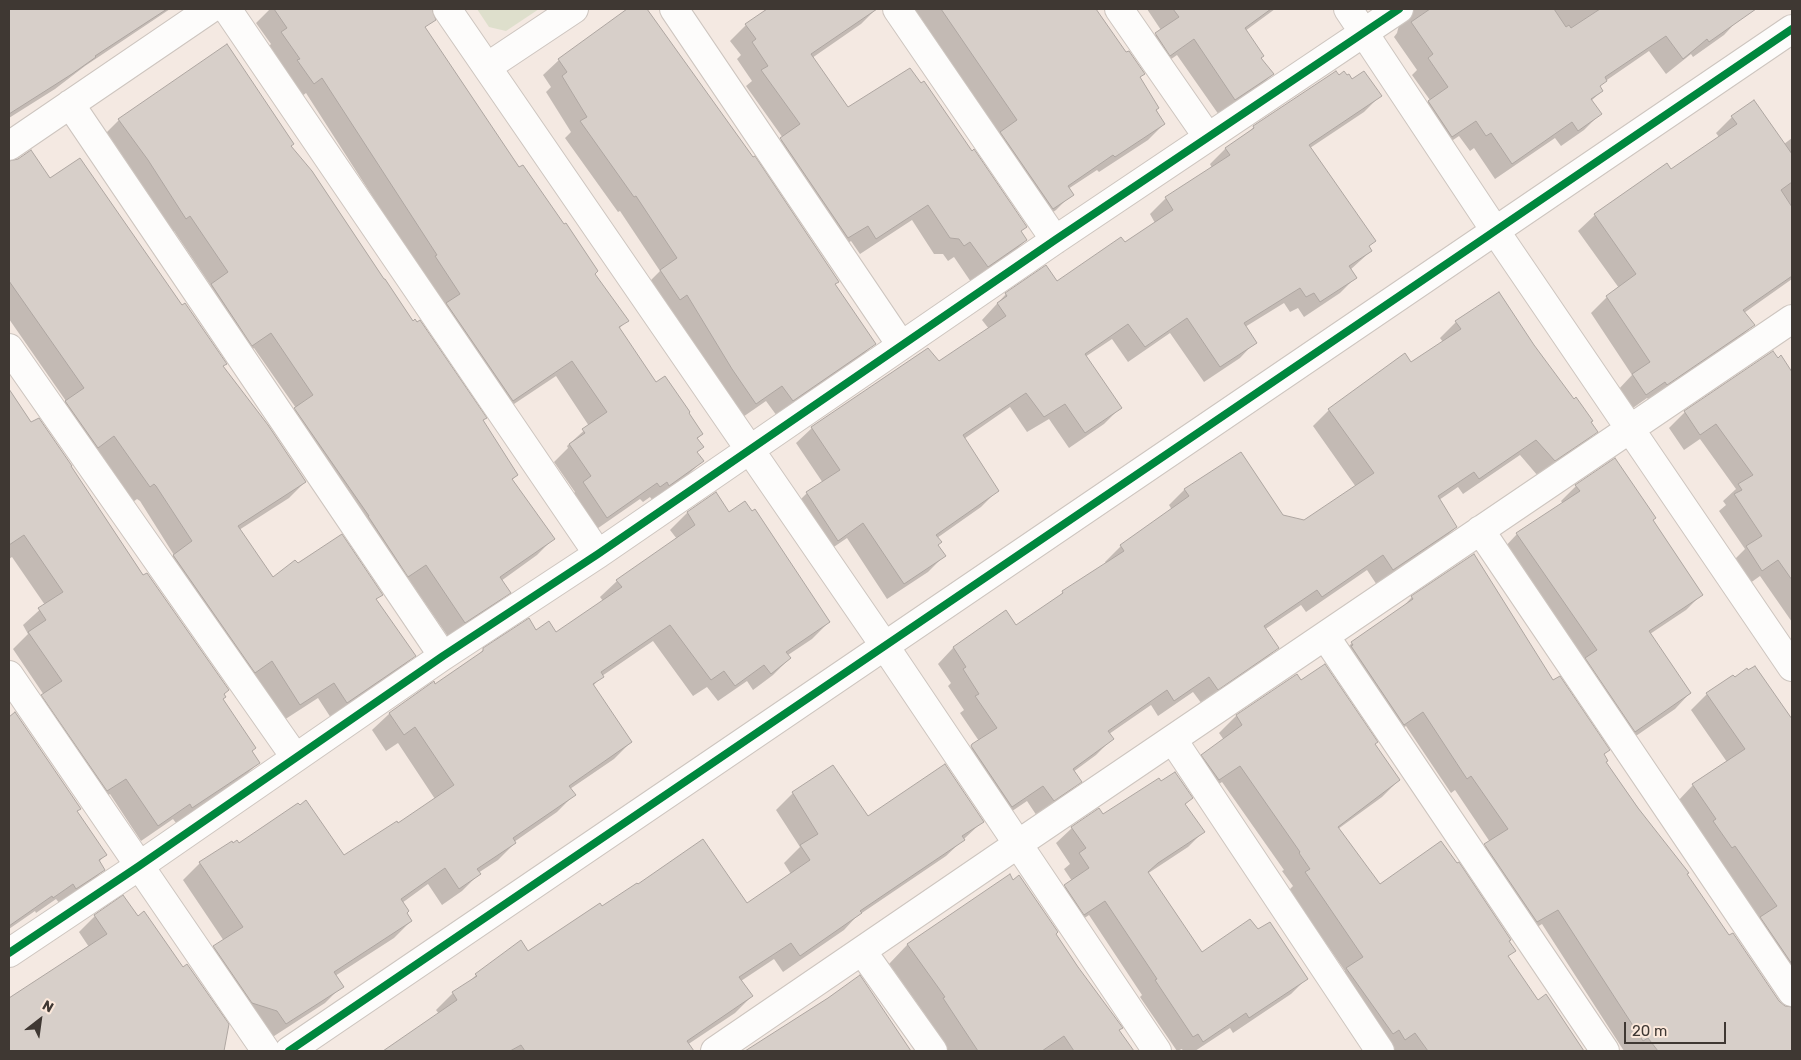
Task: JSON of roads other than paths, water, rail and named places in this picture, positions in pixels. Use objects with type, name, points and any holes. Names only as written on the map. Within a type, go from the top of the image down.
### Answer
[{"type":"street","points":[[9,146],[210,9]]},
{"type":"street","points":[[227,9],[598,554]]},
{"type":"street","points":[[447,9],[884,646],[1157,1051]]},
{"type":"street","points":[[488,67],[574,9]]},
{"type":"street","points":[[674,9],[901,345]]},
{"type":"street","points":[[897,9],[1055,240]]},
{"type":"street","points":[[1119,9],[1207,136]]},
{"type":"street","points":[[1348,9],[1496,232],[1792,667]]},
{"type":"street","points":[[9,953],[140,866],[443,656],[598,554],[1207,136],[1399,9]]},
{"type":"street","points":[[289,1051],[1792,29]]},
{"type":"street","points":[[70,104],[443,656]]},
{"type":"street","points":[[715,1051],[1630,429],[1789,329]]},
{"type":"street","points":[[9,348],[295,757]]},
{"type":"street","points":[[1480,530],[1792,992]]},
{"type":"street","points":[[1325,636],[1605,1051]]},
{"type":"street","points":[[9,675],[266,1051]]},
{"type":"street","points":[[1173,740],[1380,1051]]},
{"type":"street","points":[[862,951],[933,1051]]}]
